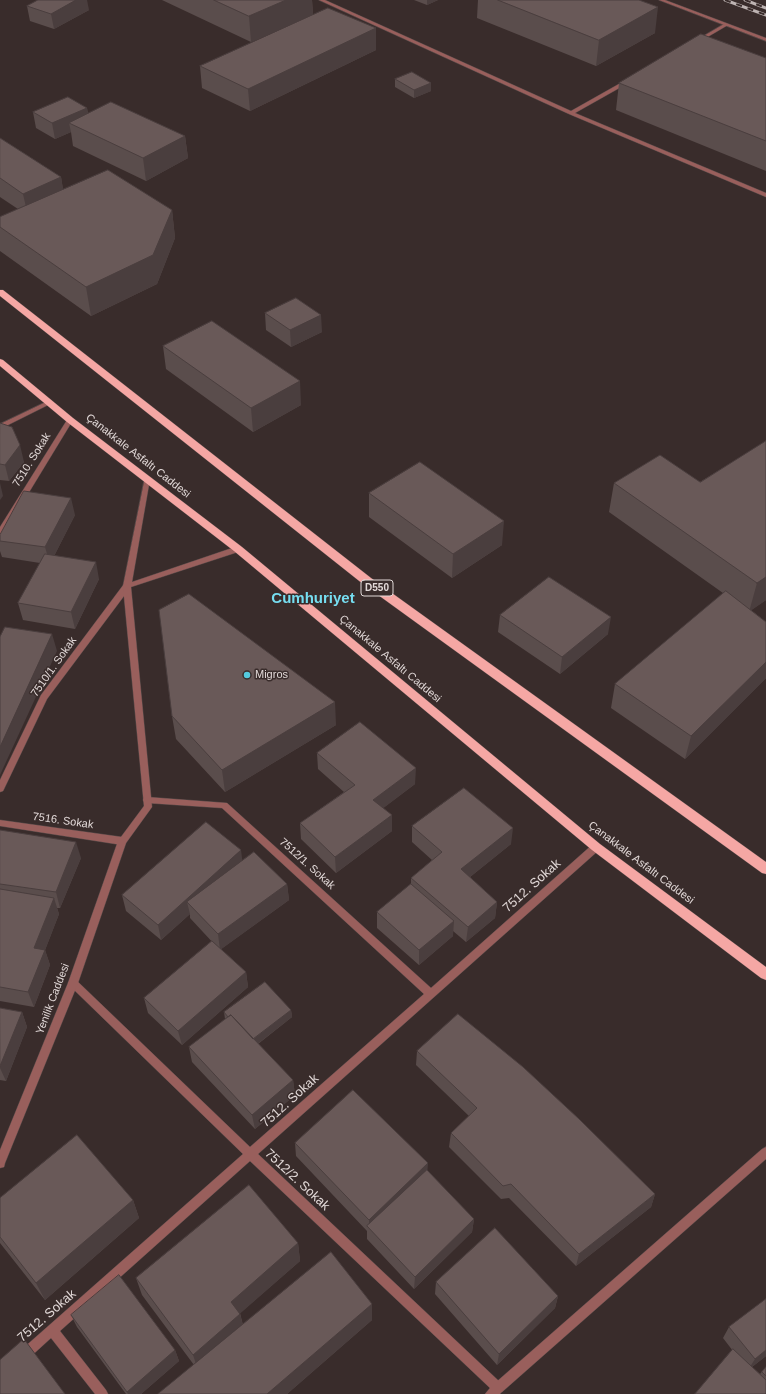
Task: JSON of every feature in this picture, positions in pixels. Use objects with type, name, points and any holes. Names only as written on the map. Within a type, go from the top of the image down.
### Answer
[{"type":"highway","name":"D550","points":[[0,292],[367,581],[766,869]]},
{"type":"highway","name":"Çanakkale Asfaltı Caddesi","points":[[0,362],[70,420],[238,549],[596,847],[766,974]]},
{"type":"street","points":[[321,0],[571,113],[766,195]]},
{"type":"street","points":[[661,0],[766,40]]},
{"type":"street","points":[[692,44],[726,25]]},
{"type":"street","points":[[571,113],[632,78]]},
{"type":"street","points":[[0,427],[50,402]]},
{"type":"street","name":"7510. Sokak","points":[[0,533],[70,420]]},
{"type":"street","points":[[147,479],[127,586],[147,800]]},
{"type":"street","points":[[127,586],[238,549]]},
{"type":"street","name":"7510/1. Sokak","points":[[0,789],[44,697],[127,586]]},
{"type":"street","name":"Yenilik Caddesi","points":[[0,1163],[73,984],[122,841],[148,806],[147,800]]},
{"type":"street","name":"7512/1. Sokak","points":[[147,800],[224,805],[431,994]]},
{"type":"street","name":"7516. Sokak","points":[[0,823],[122,841]]},
{"type":"street","name":"7512. Sokak","points":[[17,1360],[596,847]]},
{"type":"street","name":"7512/2. Sokak","points":[[73,984],[494,1391]]},
{"type":"street","points":[[494,1391],[766,1152]]},
{"type":"street","points":[[52,1330],[102,1394]]},
{"type":"building","points":[[38,0],[76,0],[51,14],[27,6]]},
{"type":"building","points":[[214,0],[286,0],[249,16]]},
{"type":"building","points":[[498,0],[639,0],[658,7],[599,40]]},
{"type":"building","points":[[328,8],[376,28],[248,89],[200,66]]},
{"type":"building","points":[[701,34],[766,58],[766,141],[619,83]]},
{"type":"building","points":[[412,72],[431,83],[414,90],[395,79]]},
{"type":"building","points":[[68,97],[87,108],[52,123],[33,112]]},
{"type":"building","points":[[111,102],[185,136],[143,158],[69,123]]},
{"type":"building","points":[[0,138],[61,177],[23,194],[0,178]]},
{"type":"building","points":[[108,170],[172,210],[153,255],[86,287],[0,227],[0,217]]},
{"type":"building","points":[[296,298],[321,315],[290,330],[265,313]]},
{"type":"building","points":[[212,321],[300,381],[251,408],[163,346]]},
{"type":"building","points":[[0,423],[12,427],[20,445],[5,465],[0,464]]},
{"type":"building","points":[[766,441],[766,577],[757,583],[614,483],[660,455],[700,482]]},
{"type":"building","points":[[420,462],[504,521],[453,554],[369,493]]},
{"type":"building","points":[[24,491],[71,498],[45,547],[0,541],[0,535]]},
{"type":"building","points":[[45,554],[96,562],[71,612],[18,603]]},
{"type":"building","points":[[549,577],[611,617],[562,657],[500,615]]},
{"type":"building","points":[[726,591],[766,622],[766,662],[691,736],[615,684]]},
{"type":"building","points":[[189,594],[335,702],[222,770],[172,716],[159,610]]},
{"type":"building","points":[[5,627],[52,634],[0,747],[0,637]]},
{"type":"building","points":[[360,722],[416,768],[373,800],[392,815],[335,857],[300,823],[355,785],[317,753]]},
{"type":"building","points":[[464,788],[513,828],[461,869],[497,902],[468,927],[411,878],[442,852],[412,826]]},
{"type":"building","points":[[206,822],[241,850],[158,925],[122,895]]},
{"type":"building","points":[[0,830],[76,842],[56,892],[0,884]]},
{"type":"building","points":[[254,852],[287,884],[218,934],[187,902]]},
{"type":"building","points":[[411,884],[454,921],[419,950],[377,912]]},
{"type":"building","points":[[0,889],[54,898],[34,948],[45,950],[28,992],[0,987]]},
{"type":"building","points":[[212,941],[246,972],[178,1031],[144,998]]},
{"type":"building","points":[[265,982],[291,1010],[253,1039],[231,1015],[228,1017],[224,1012]]},
{"type":"building","points":[[0,1008],[22,1012],[0,1066]]},
{"type":"building","points":[[458,1014],[523,1067],[579,1119],[655,1194],[579,1254],[511,1184],[503,1186],[451,1133],[477,1108],[417,1051]]},
{"type":"building","points":[[231,1015],[293,1080],[252,1115],[189,1047]]},
{"type":"building","points":[[353,1090],[428,1163],[369,1220],[295,1143]]},
{"type":"building","points":[[77,1135],[133,1200],[36,1283],[0,1237],[0,1198]]},
{"type":"building","points":[[427,1170],[474,1219],[415,1277],[367,1226]]},
{"type":"building","points":[[249,1185],[298,1243],[231,1302],[240,1314],[193,1355],[136,1278]]},
{"type":"building","points":[[495,1228],[558,1296],[499,1354],[436,1282]]},
{"type":"building","points":[[331,1252],[372,1304],[267,1394],[158,1394]]},
{"type":"building","points":[[119,1275],[175,1350],[127,1392],[71,1315]]},
{"type":"building","points":[[766,1299],[766,1350],[755,1359],[729,1327]]},
{"type":"building","points":[[24,1339],[65,1394],[0,1394],[0,1360]]},
{"type":"building","points":[[733,1349],[766,1380],[766,1394],[695,1394]]},
{"type":"building","points":[[766,1367],[766,1376],[762,1372]]},
{"type":"railway","points":[[725,0],[766,15]]},
{"type":"railway","points":[[745,0],[766,8]]},
{"type":"place","name":"Migros","points":[[247,675]]},
{"type":"district","name":"Cumhuriyet","points":[[313,599]]}]
